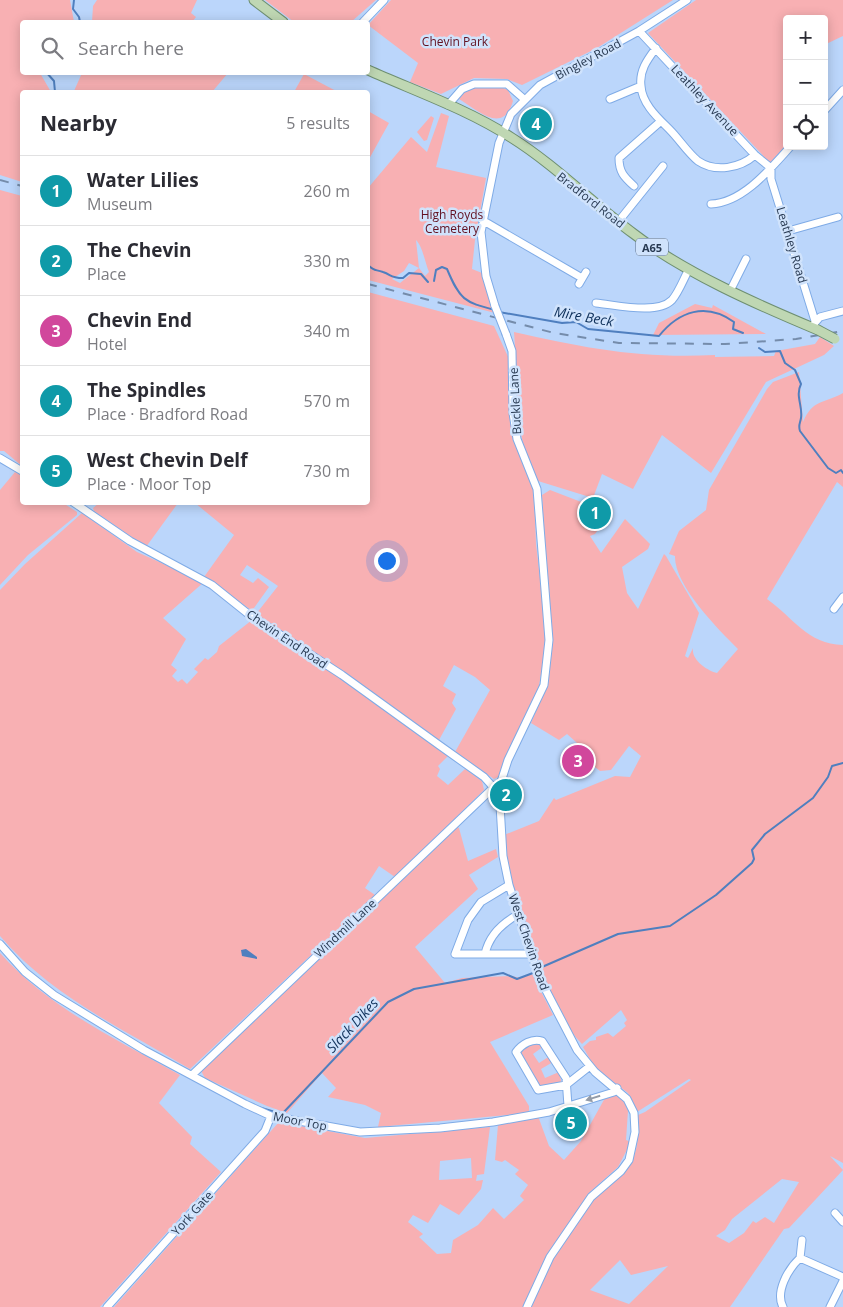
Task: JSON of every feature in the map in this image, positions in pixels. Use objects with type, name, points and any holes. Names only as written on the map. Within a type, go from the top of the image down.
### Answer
[{"type":"main road","points":[[254,0],[280,20]]},
{"type":"main road","name":"Bradford Road","points":[[370,71],[448,105],[502,132],[618,222],[651,246],[689,269],[815,326],[839,340]]},
{"type":"street","points":[[365,20],[384,0]]},
{"type":"street","name":"Bingley Road","points":[[502,132],[511,114],[524,99],[546,81],[639,31],[687,0]]},
{"type":"street","name":"Leathley Avenue","points":[[639,31],[755,155],[771,168]]},
{"type":"street","points":[[656,48],[644,66],[640,86],[645,102],[698,161],[721,168],[735,166],[755,155]]},
{"type":"street","points":[[448,105],[462,89],[474,84],[507,84],[524,99]]},
{"type":"street","points":[[610,99],[640,86]]},
{"type":"street","points":[[828,106],[843,90]]},
{"type":"street","points":[[634,186],[624,177],[619,169],[619,158],[661,121]]},
{"type":"street","name":"Buckle Lane","points":[[500,783],[508,760],[544,685],[549,640],[538,496],[517,439],[514,414],[512,351],[486,276],[480,243],[482,220],[502,132]]},
{"type":"street","points":[[711,204],[728,202],[771,168],[787,150]]},
{"type":"street","points":[[618,222],[662,166]]},
{"type":"street","name":"Leathley Road","points":[[771,168],[771,179],[815,326]]},
{"type":"street","points":[[788,231],[836,218],[835,227]]},
{"type":"street","points":[[482,220],[582,278]]},
{"type":"street","points":[[731,289],[746,259]]},
{"type":"street","points":[[596,303],[654,309],[666,305],[674,298],[689,269]]},
{"type":"street","points":[[815,326],[820,317],[843,311]]},
{"type":"street","points":[[0,458],[20,471]]},
{"type":"street","name":"Chevin End Road","points":[[77,505],[130,541],[212,585],[247,613],[342,675],[459,759],[484,777],[493,787]]},
{"type":"street","points":[[834,609],[843,597]]},
{"type":"street","name":"Windmill Lane","points":[[192,1075],[493,787],[500,783]]},
{"type":"street","name":"West Chevin Road","points":[[500,783],[498,803],[501,842],[509,884],[539,977],[577,1050],[590,1066],[628,1099],[634,1113],[635,1132],[629,1160],[621,1171],[591,1197],[550,1257],[528,1307]]},
{"type":"street","points":[[509,884],[481,902],[468,920],[455,954],[532,954]]},
{"type":"street","points":[[485,954],[487,942],[494,933],[508,920],[519,914]]},
{"type":"street","name":"Moor Top","points":[[0,944],[25,972],[54,994],[144,1050],[271,1116],[360,1132],[391,1131],[493,1122],[568,1106],[614,1092],[616,1088]]},
{"type":"street","points":[[568,1106],[566,1085],[566,1078],[542,1041],[531,1040],[516,1052],[536,1089],[544,1090],[566,1085],[590,1066]]},
{"type":"street","name":"York Gate","points":[[107,1307],[265,1131],[271,1116]]},
{"type":"street","points":[[835,1213],[843,1222]]},
{"type":"street","points":[[783,1307],[780,1297],[782,1288],[788,1270],[800,1258],[802,1240]]},
{"type":"street","points":[[800,1258],[843,1279],[830,1307]]},
{"type":"green space","points":[[0,0],[70,0],[74,20],[20,20],[20,75],[41,75],[50,90],[20,90],[20,181],[0,175]]},
{"type":"green space","points":[[97,0],[197,0],[191,13],[196,17],[194,20],[92,20],[93,6]]},
{"type":"green space","points":[[265,0],[376,0],[353,20],[291,20]]},
{"type":"green space","name":"Chevin Park","points":[[391,0],[673,0],[597,48],[522,85],[507,79],[474,78],[441,94],[410,82],[418,63],[370,27],[370,23]]},
{"type":"green space","points":[[696,0],[843,0],[843,36],[828,43],[828,15],[783,15],[783,148],[770,163],[648,33]]},
{"type":"green space","points":[[81,75],[226,75],[214,90],[74,90]]},
{"type":"green space","points":[[303,75],[306,75],[334,90],[295,90]]},
{"type":"green space","points":[[471,88],[503,88],[508,90],[513,101],[509,111],[503,117],[497,118],[482,114],[459,99],[462,94]]},
{"type":"green space","points":[[370,112],[389,123],[370,157]]},
{"type":"green space","name":"High Royds Cemetery","points":[[441,113],[449,116],[436,167],[486,178],[472,269],[482,273],[495,313],[370,281],[370,186],[411,137],[427,152]],"holes":[[[416,240],[429,272],[425,276],[419,268]],[[409,263],[419,268],[400,283],[392,279],[404,271]]]},
{"type":"green space","points":[[431,116],[434,118],[427,140],[424,141],[417,132]]},
{"type":"green space","points":[[0,190],[20,195],[20,464],[4,451],[0,451]]},
{"type":"green space","points":[[370,293],[494,326],[510,361],[510,415],[534,488],[536,544],[547,638],[538,692],[498,777],[494,779],[455,752],[490,690],[475,677],[454,665],[443,686],[456,694],[452,703],[456,709],[439,740],[256,614],[278,586],[247,565],[240,575],[253,583],[258,578],[269,587],[251,610],[204,577],[234,535],[197,505],[370,505]]},
{"type":"green space","points":[[695,304],[712,308],[713,305],[766,334],[653,335],[659,323]]},
{"type":"green space","points":[[514,332],[565,343],[638,354],[715,355],[715,357],[774,356],[776,351],[815,344],[820,337],[834,346],[824,355],[766,382],[711,473],[662,435],[633,489],[602,474],[593,498],[538,481],[530,464],[520,428]]},
{"type":"green space","points":[[799,372],[803,422],[811,409],[819,403],[843,393],[843,487],[837,482],[767,599],[810,635],[831,644],[843,645],[843,1163],[830,1156],[843,1170],[789,1228],[784,1229],[730,1307],[531,1307],[543,1278],[573,1226],[597,1195],[620,1175],[634,1156],[638,1136],[638,1115],[691,1080],[689,1079],[637,1112],[628,1093],[595,1068],[583,1047],[590,1041],[596,1040],[596,1037],[608,1033],[613,1037],[626,1026],[624,1023],[627,1020],[621,1010],[582,1044],[570,1030],[554,1005],[546,987],[512,884],[504,847],[504,835],[539,821],[554,798],[556,800],[615,776],[630,777],[641,756],[629,746],[611,770],[600,771],[582,757],[586,751],[567,734],[559,740],[531,723],[548,683],[553,640],[551,639],[542,495],[550,490],[589,505],[591,507],[588,511],[590,512],[593,509],[605,520],[595,534],[590,536],[601,553],[625,519],[650,544],[648,549],[622,567],[627,593],[638,609],[664,554],[666,556],[699,613],[685,656],[688,658],[693,648],[697,661],[709,670],[717,673],[738,649],[689,593],[677,568],[675,556],[669,554],[679,531],[706,510],[709,490],[767,389],[773,382]],"holes":[[[782,1179],[799,1182],[774,1223],[765,1217],[756,1223],[753,1221],[744,1233],[729,1243],[716,1236],[725,1230],[732,1219]],[[620,1260],[631,1275],[668,1266],[629,1304],[590,1290]]]},
{"type":"green space","points":[[15,472],[20,475],[20,505],[66,505],[77,512],[77,515],[28,555],[0,585],[0,490]]},
{"type":"green space","points":[[97,505],[177,505],[146,547],[94,511],[93,508]]},
{"type":"green space","points":[[82,513],[137,552],[204,582],[163,618],[186,639],[171,665],[177,670],[172,676],[178,682],[182,679],[187,684],[198,672],[194,669],[205,658],[208,660],[217,652],[219,646],[252,620],[305,653],[448,756],[438,766],[440,769],[437,776],[448,785],[465,769],[482,781],[484,790],[395,877],[379,866],[365,888],[375,895],[190,1069],[65,994],[20,957],[0,936],[0,590],[25,564]]},
{"type":"green space","points":[[456,826],[459,828],[468,861],[496,849],[498,857],[469,875],[478,889],[415,947],[445,983],[462,978],[512,976],[520,978],[532,974],[553,1015],[490,1042],[529,1106],[529,1113],[378,1127],[381,1113],[365,1105],[328,1097],[336,1088],[322,1073],[287,1113],[205,1078],[200,1069]]},
{"type":"green space","points":[[0,953],[19,973],[40,990],[84,1021],[180,1075],[159,1103],[192,1137],[190,1144],[221,1172],[100,1307],[0,1307]]},
{"type":"green space","points":[[537,1042],[544,1046],[533,1054],[539,1063],[550,1056],[553,1062],[541,1069],[545,1078],[559,1072],[562,1085],[543,1088],[536,1086],[518,1055],[524,1047]]},
{"type":"green space","points":[[615,1095],[623,1098],[628,1111],[626,1140],[631,1142],[618,1167],[590,1192],[561,1235],[523,1307],[114,1307],[279,1122],[365,1138],[490,1127],[484,1174],[477,1175],[476,1181],[483,1180],[481,1189],[459,1215],[440,1204],[428,1223],[413,1215],[408,1222],[423,1234],[419,1237],[437,1254],[451,1253],[453,1240],[478,1225],[493,1208],[504,1219],[524,1200],[520,1196],[528,1185],[515,1174],[519,1170],[505,1160],[502,1162],[495,1160],[498,1125],[538,1116],[549,1146],[564,1160],[581,1141],[605,1098]],"holes":[[[471,1158],[472,1178],[439,1180],[440,1161]]]},
{"type":"water","points":[[246,949],[257,959],[242,956],[241,950]]},
{"type":"waterway","name":"Mire Beck","points":[[74,0],[73,9],[80,20]]},
{"type":"waterway","name":"Mire Beck","points":[[49,75],[54,81],[55,90]]},
{"type":"waterway","name":"Mire Beck","points":[[370,267],[374,270],[396,277],[403,278],[409,273],[421,274],[428,282]]},
{"type":"waterway","name":"Mire Beck","points":[[434,281],[436,270],[442,267],[447,269],[464,298],[476,305],[495,310]]},
{"type":"waterway","name":"Mire Beck","points":[[499,312],[562,323],[576,322],[588,329],[659,336],[675,320],[684,315],[703,311],[724,316],[734,322],[733,329],[743,333]]},
{"type":"waterway","name":"Mire Beck","points":[[759,348],[765,352],[780,351],[785,363],[795,370],[801,384],[799,388],[800,431],[828,468],[836,473],[841,470],[843,473]]},
{"type":"waterway","points":[[542,967],[618,934],[670,926],[716,895],[752,863],[754,859],[752,850],[765,834],[813,798],[828,777],[832,766],[843,763]]},
{"type":"waterway","name":"Slack Dikes","points":[[258,1107],[282,1114],[388,1002],[414,989],[503,973],[517,979],[533,973]]},
{"type":"railway","points":[[0,180],[20,185]]},
{"type":"railway","points":[[370,285],[554,333],[619,343],[725,344],[796,339],[843,331]]},
{"type":"place","name":"The Spindles","points":[[536,124]]},
{"type":"place","name":"Water Lilies","points":[[595,513]]},
{"type":"place","name":"Chevin End","points":[[578,761]]},
{"type":"place","name":"The Chevin","points":[[506,795]]},
{"type":"place","name":"West Chevin Delf","points":[[571,1123]]}]
